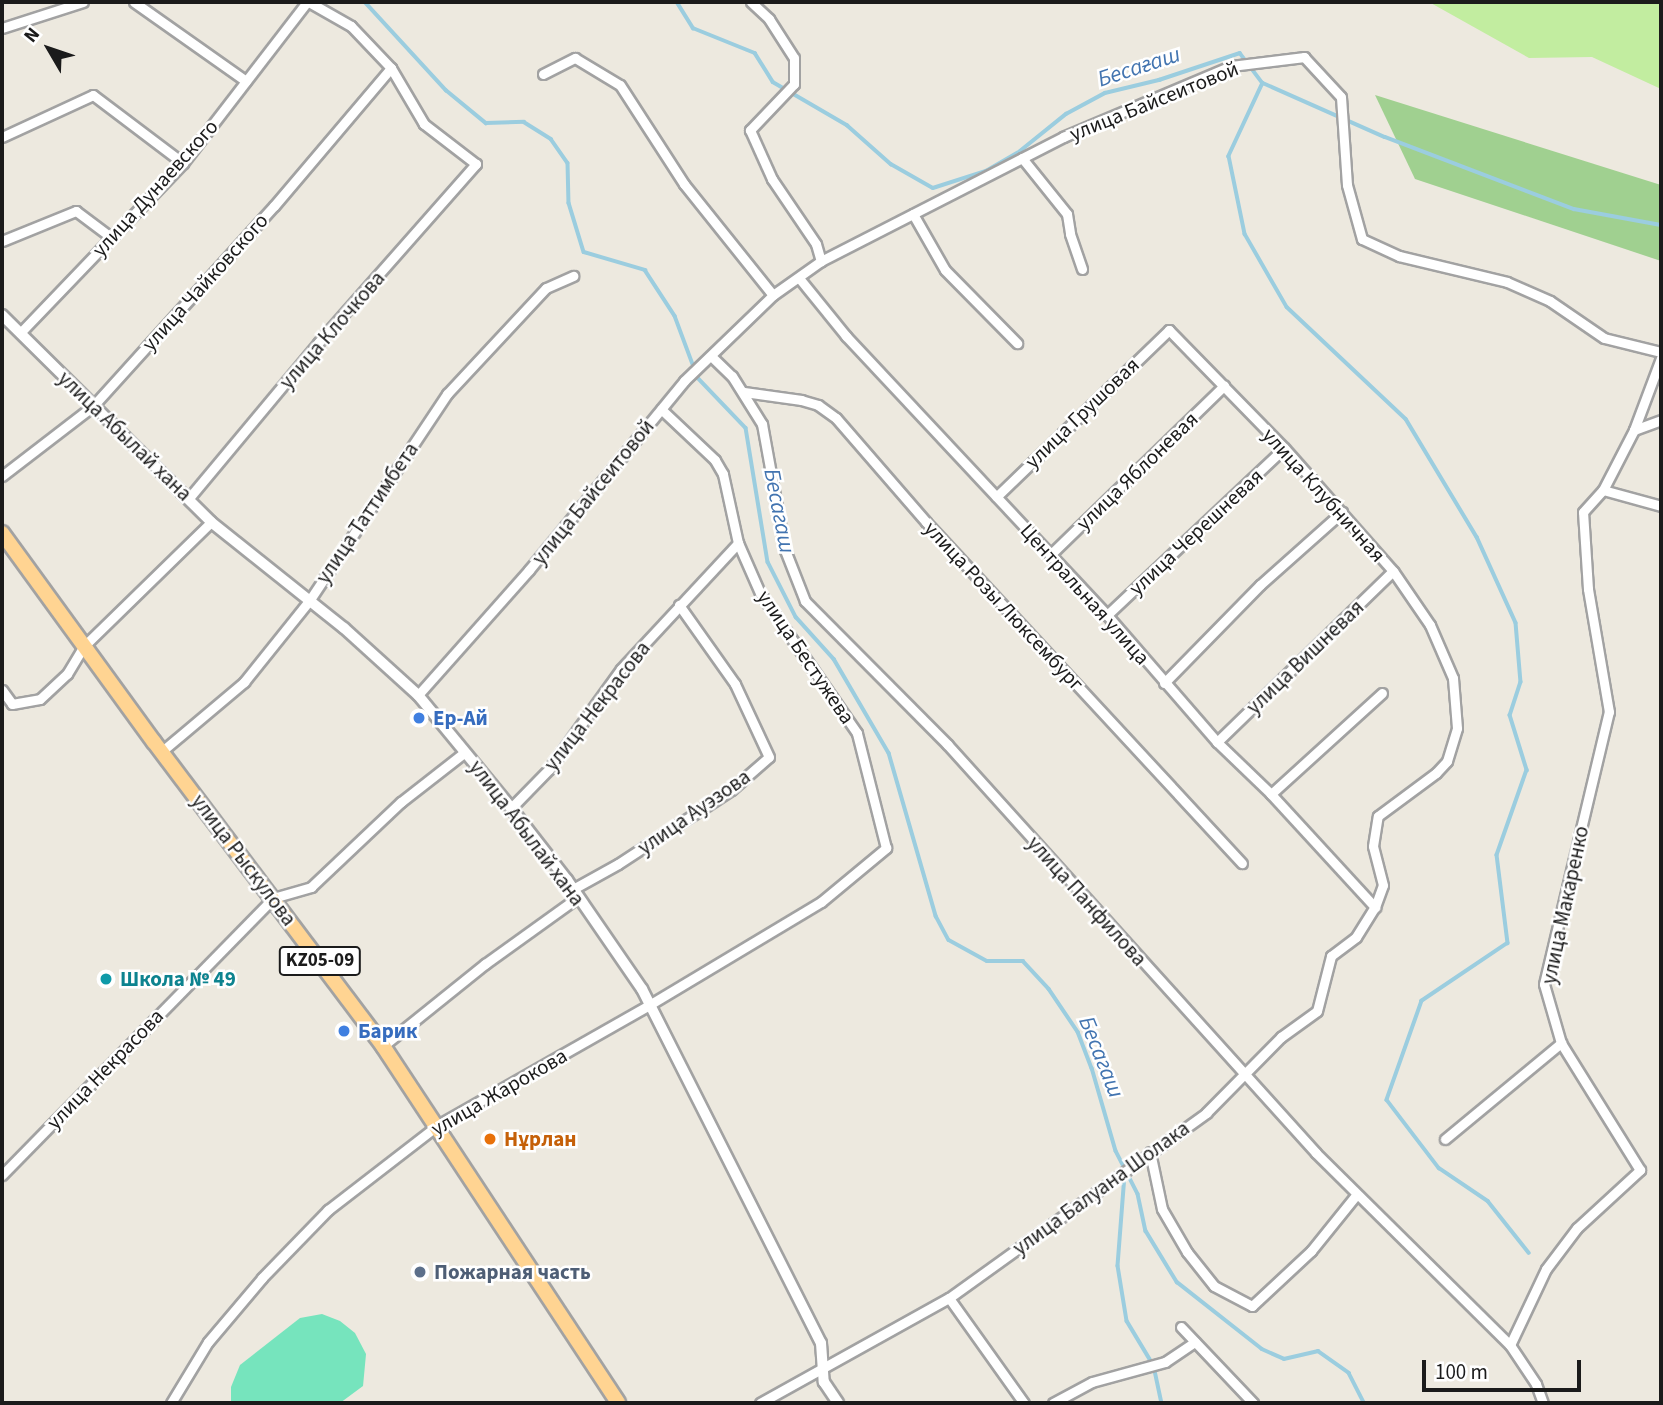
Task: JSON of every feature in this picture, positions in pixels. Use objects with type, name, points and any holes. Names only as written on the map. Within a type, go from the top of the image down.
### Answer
[{"type":"main road","name":"улица Рыскулова","points":[[2,533],[161,752],[383,1045],[618,1403]]},
{"type":"street","points":[[2,29],[83,2]]},
{"type":"street","points":[[134,2],[246,81]]},
{"type":"street","points":[[308,2],[351,26],[391,68]]},
{"type":"street","name":"улица Дунаевского","points":[[20,333],[183,163],[308,2]]},
{"type":"street","points":[[751,2],[769,19],[794,58],[794,85],[750,130],[772,179],[816,244],[821,261]]},
{"type":"street","name":"улица Байсеитовой","points":[[418,695],[529,570],[684,381],[773,295],[821,261],[1063,137],[1231,66],[1304,57],[1341,97],[1346,185],[1362,239],[1399,256],[1507,282],[1550,301],[1604,338],[1661,352]]},
{"type":"street","points":[[543,74],[575,58],[620,85],[684,184],[773,295]]},
{"type":"street","name":"улица Клочкова","points":[[189,498],[318,343],[476,164],[424,124],[391,68]]},
{"type":"street","name":"улица Чайковского","points":[[2,476],[93,405],[274,206],[391,68]]},
{"type":"street","points":[[2,137],[93,95],[183,163]]},
{"type":"street","points":[[1022,158],[1067,214],[1070,234],[1082,269]]},
{"type":"street","points":[[2,241],[76,211],[112,238]]},
{"type":"street","points":[[913,214],[945,270],[1017,344]]},
{"type":"street","name":"улица Таттимбета","points":[[161,752],[244,682],[309,601],[447,394],[546,288],[573,276]]},
{"type":"street","name":"Центральная улица","points":[[799,278],[846,336],[1107,615],[1217,742],[1271,794],[1375,907]]},
{"type":"street","name":"улица Абылай хана","points":[[2,315],[211,522],[309,601],[418,695],[511,807],[642,989],[790,1277],[821,1343],[824,1382],[838,1403]]},
{"type":"street","name":"улица Грушовая","points":[[996,497],[1168,330]]},
{"type":"street","name":"улица Клубничная","points":[[1168,330],[1284,448],[1393,571],[1430,625],[1453,678],[1457,728],[1447,761],[1436,773],[1378,816],[1374,846],[1383,885],[1375,907]]},
{"type":"street","name":"улица Панфилова","points":[[710,355],[744,392],[762,424],[785,550],[805,601],[947,744],[1244,1074],[1357,1194],[1510,1345],[1536,1384],[1543,1403]]},
{"type":"street","points":[[1661,358],[1634,430],[1603,490],[1661,506]]},
{"type":"street","name":"улица Яблоневая","points":[[1051,555],[1224,386]]},
{"type":"street","name":"улица Розы Люксембург","points":[[744,392],[801,400],[818,405],[836,418],[926,522],[1242,863]]},
{"type":"street","name":"улица Бестужева","points":[[661,409],[715,460],[723,474],[738,542],[760,593],[857,733],[886,849]]},
{"type":"street","points":[[1634,430],[1661,420]]},
{"type":"street","name":"улица Черешневая","points":[[1107,615],[1284,448]]},
{"type":"street","name":"улица Макаренко","points":[[1510,1345],[1546,1269],[1577,1228],[1640,1170],[1561,1044],[1544,984],[1609,712],[1588,589],[1583,512],[1603,490]]},
{"type":"street","points":[[1164,683],[1260,586],[1342,512]]},
{"type":"street","points":[[2,690],[12,704],[40,699],[67,674],[84,646],[211,522]]},
{"type":"street","name":"улица Некрасова","points":[[511,807],[550,769],[621,669],[738,542]]},
{"type":"street","name":"улица Вишневая","points":[[1217,742],[1393,571]]},
{"type":"street","name":"улица Ауэзова","points":[[383,1045],[575,893],[731,790],[769,757],[736,684],[679,606]]},
{"type":"street","points":[[1271,794],[1382,693]]},
{"type":"street","name":"улица Некрасова","points":[[2,1175],[273,898],[311,887],[401,802],[465,752]]},
{"type":"street","name":"улица Жарокова","points":[[171,1403],[208,1342],[262,1278],[328,1210],[438,1125],[649,1005],[821,902],[886,849]]},
{"type":"street","name":"улица Балуана Шолака","points":[[760,1403],[949,1298],[1206,1113],[1281,1037],[1317,1012],[1331,956],[1356,937],[1375,907]]},
{"type":"street","points":[[1446,1139],[1561,1044]]},
{"type":"street","points":[[1150,1152],[1161,1209],[1186,1252],[1214,1286],[1252,1306],[1311,1251],[1357,1194]]},
{"type":"street","points":[[949,1298],[1024,1403]]},
{"type":"street","points":[[1181,1327],[1253,1403]]},
{"type":"street","points":[[1053,1403],[1092,1382],[1165,1363],[1195,1342]]},
{"type":"green space","points":[[1429,2],[1661,2],[1661,89],[1592,57],[1529,58]]},
{"type":"green space","points":[[1375,95],[1661,185],[1661,261],[1415,179]]},
{"type":"green space","points":[[322,1314],[340,1321],[355,1333],[366,1354],[363,1386],[340,1403],[231,1403],[231,1387],[240,1365],[300,1318]]},
{"type":"waterway","name":"Бесагаш","points":[[365,2],[446,90],[486,123],[524,122],[551,139],[568,163],[569,203],[584,252],[645,270],[675,316],[698,378],[746,428],[768,562],[796,617],[834,659],[889,753],[936,916],[949,940],[987,961],[1023,961],[1049,989],[1078,1032],[1092,1068],[1116,1151],[1138,1194],[1146,1231],[1177,1282],[1262,1349],[1284,1359],[1318,1351],[1349,1373],[1364,1403]]},
{"type":"waterway","name":"Бесағаш","points":[[677,2],[693,28],[755,53],[773,82],[847,125],[891,164],[933,188],[986,171],[1020,151],[1066,114],[1105,93],[1159,80],[1240,53],[1263,83],[1385,137],[1574,209],[1661,225]]},
{"type":"waterway","points":[[1263,83],[1229,156],[1245,234],[1287,307],[1406,419],[1477,537],[1516,623],[1521,682],[1510,715],[1527,770],[1497,855],[1508,943],[1422,1001],[1387,1100],[1439,1168],[1488,1201],[1529,1253]]},
{"type":"waterway","points":[[1125,1175],[1118,1266],[1127,1321],[1154,1366],[1162,1403]]},
{"type":"place","name":"Ер-Ай","points":[[419,718]]},
{"type":"place","name":"Школа № 49","points":[[106,979]]},
{"type":"place","name":"Барик","points":[[344,1031]]},
{"type":"place","name":"Нұрлан","points":[[490,1139]]},
{"type":"place","name":"Пожарная часть","points":[[420,1272]]}]
